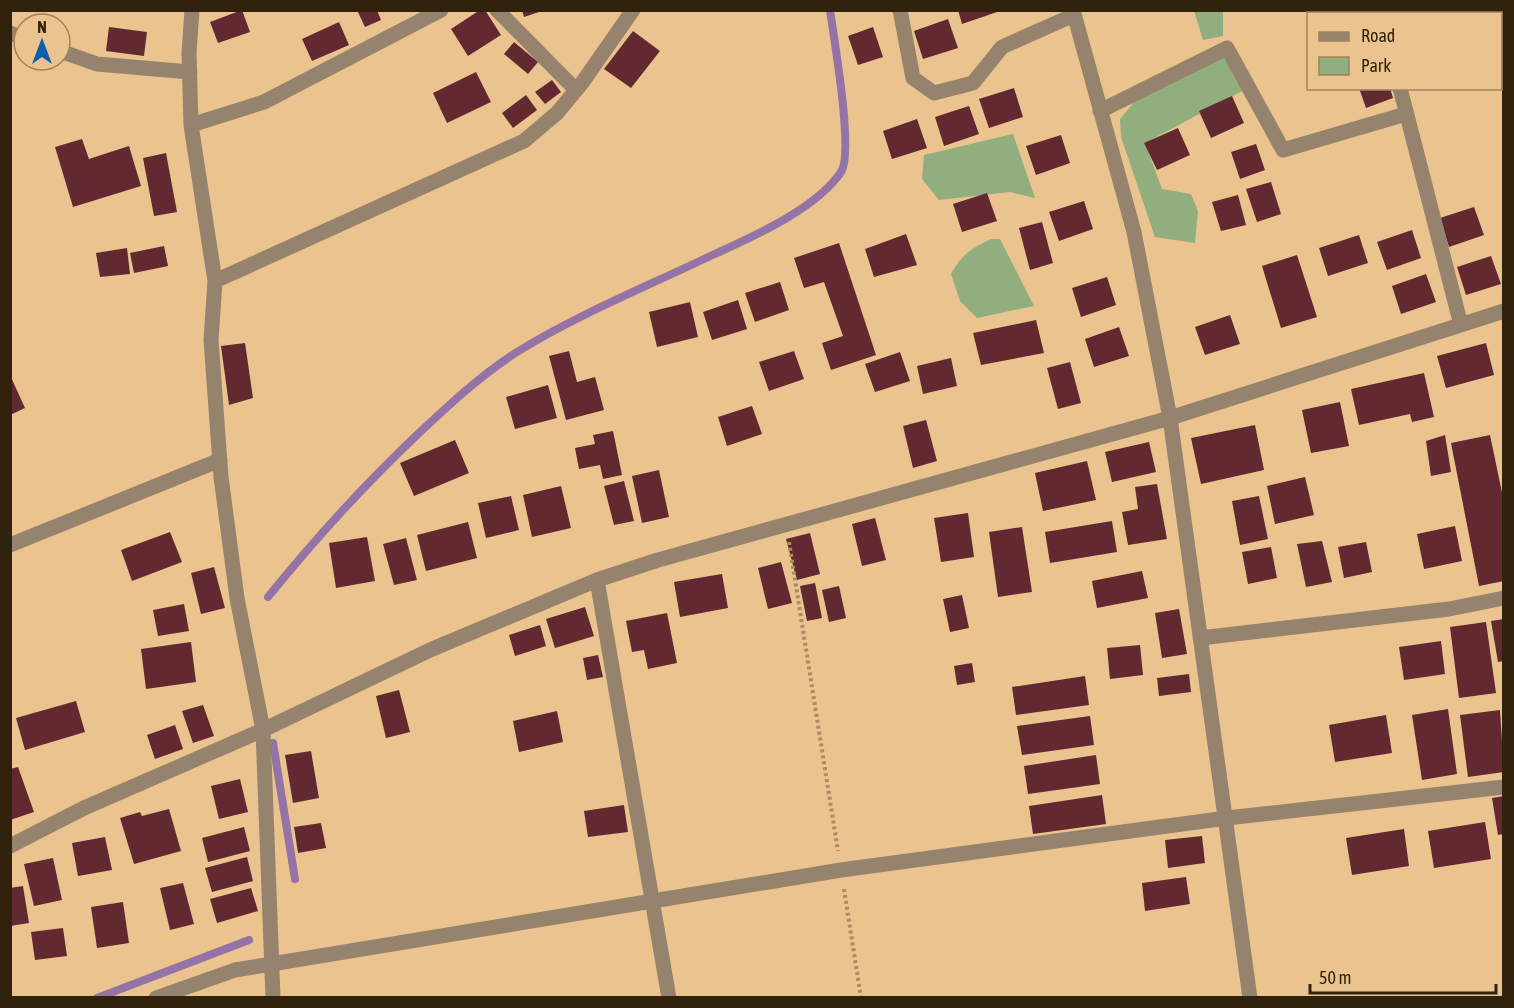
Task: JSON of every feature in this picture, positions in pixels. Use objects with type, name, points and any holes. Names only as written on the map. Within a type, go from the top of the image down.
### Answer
[{"type":"street","points":[[192,10],[191,125],[215,281],[211,339],[220,460],[237,598],[263,730],[273,998]]},
{"type":"street","points":[[191,125],[264,102],[441,10]]},
{"type":"street","points":[[497,10],[576,90]]},
{"type":"street","points":[[215,281],[524,141],[557,113],[633,10]]},
{"type":"street","points":[[900,10],[913,78],[934,93],[973,83],[1002,47],[1074,13],[1134,232],[1170,418],[1227,818],[1250,998]]},
{"type":"street","points":[[1100,111],[1227,48],[1282,150],[1406,114]]},
{"type":"street","points":[[72,55],[97,64],[190,72]]},
{"type":"street","points":[[1400,90],[1461,325]]},
{"type":"street","points":[[10,846],[84,808],[263,730],[430,650],[597,580],[786,524],[1170,418],[1503,311]]},
{"type":"street","points":[[10,545],[220,460]]},
{"type":"street","points":[[597,580],[669,998]]},
{"type":"street","points":[[1200,638],[1449,609],[1503,598]]},
{"type":"street","points":[[156,998],[235,970],[841,870],[1227,818],[1503,786]]},
{"type":"path","points":[[786,524],[861,998]]},
{"type":"green space","points":[[1194,11],[1223,11],[1223,36],[1203,40]]},
{"type":"green space","points":[[1227,48],[1248,88],[1145,143],[1162,189],[1191,194],[1198,211],[1195,243],[1155,237],[1121,137],[1120,119],[1146,88]]},
{"type":"green space","points":[[1013,134],[1035,198],[1010,192],[939,200],[922,179],[924,155]]},
{"type":"green space","points":[[991,239],[1000,239],[1034,306],[977,318],[960,301],[951,274],[968,253]]},
{"type":"building","points":[[242,10],[250,32],[218,43],[210,22]]},
{"type":"building","points":[[357,10],[377,10],[381,20],[365,27]]},
{"type":"building","points":[[480,10],[485,10],[501,35],[468,56],[451,29]]},
{"type":"building","points":[[522,10],[542,10],[542,11],[524,17]]},
{"type":"building","points":[[958,10],[1000,10],[1000,11],[962,24]]},
{"type":"building","points":[[1338,10],[1369,10],[1370,12],[1338,12]]},
{"type":"building","points":[[1408,10],[1478,10],[1478,12],[1408,12]]},
{"type":"building","points":[[948,19],[958,48],[923,59],[914,31]]},
{"type":"building","points":[[339,22],[349,45],[312,61],[302,39]]},
{"type":"building","points":[[109,27],[147,32],[144,56],[106,51]]},
{"type":"building","points":[[873,27],[883,57],[858,65],[848,36]]},
{"type":"building","points":[[633,31],[660,51],[631,88],[604,69]]},
{"type":"building","points":[[514,42],[538,62],[528,74],[504,54]]},
{"type":"building","points":[[476,72],[491,102],[447,123],[433,93]]},
{"type":"building","points":[[552,80],[561,92],[545,104],[535,92]]},
{"type":"building","points":[[1014,88],[1023,117],[989,128],[979,99]]},
{"type":"building","points":[[1360,90],[1391,90],[1393,98],[1366,108]]},
{"type":"building","points":[[526,95],[537,110],[513,128],[502,113]]},
{"type":"building","points":[[1232,96],[1244,123],[1211,138],[1199,111]]},
{"type":"building","points":[[969,106],[979,134],[944,146],[935,117]]},
{"type":"building","points":[[917,119],[927,148],[892,159],[883,131]]},
{"type":"building","points":[[1178,128],[1190,155],[1157,170],[1144,143]]},
{"type":"building","points":[[1061,135],[1070,163],[1036,175],[1026,146]]},
{"type":"building","points":[[82,139],[89,159],[129,146],[141,186],[73,207],[55,147]]},
{"type":"building","points":[[1256,144],[1265,170],[1240,179],[1231,152]]},
{"type":"building","points":[[166,153],[177,212],[154,216],[143,158]]},
{"type":"building","points":[[1271,182],[1281,214],[1257,222],[1246,189]]},
{"type":"building","points":[[987,193],[997,221],[962,232],[953,204]]},
{"type":"building","points":[[1238,195],[1246,225],[1221,231],[1212,202]]},
{"type":"building","points":[[1084,201],[1093,229],[1059,241],[1049,212]]},
{"type":"building","points":[[1474,207],[1484,235],[1449,247],[1440,218]]},
{"type":"building","points":[[1042,222],[1053,263],[1030,270],[1019,228]]},
{"type":"building","points":[[1412,230],[1421,258],[1387,270],[1377,242]]},
{"type":"building","points":[[906,234],[917,265],[874,277],[865,249]]},
{"type":"building","points":[[1359,235],[1368,263],[1328,276],[1319,248]]},
{"type":"building","points":[[839,243],[876,355],[831,370],[822,343],[843,336],[824,282],[804,288],[794,258]]},
{"type":"building","points":[[164,246],[168,266],[134,273],[130,253]]},
{"type":"building","points":[[127,248],[130,274],[100,277],[96,253]]},
{"type":"building","points":[[1297,255],[1317,317],[1281,328],[1262,266]]},
{"type":"building","points":[[1491,256],[1501,284],[1466,295],[1457,267]]},
{"type":"building","points":[[1426,274],[1436,302],[1401,314],[1392,286]]},
{"type":"building","points":[[1107,277],[1116,305],[1081,317],[1072,288]]},
{"type":"building","points":[[780,282],[789,310],[755,322],[745,293]]},
{"type":"building","points":[[738,300],[747,329],[712,340],[703,312]]},
{"type":"building","points":[[690,302],[698,337],[657,347],[649,312]]},
{"type":"building","points":[[1230,315],[1240,344],[1205,355],[1195,327]]},
{"type":"building","points":[[1036,320],[1044,353],[981,365],[973,333]]},
{"type":"building","points":[[1119,327],[1129,356],[1094,367],[1085,339]]},
{"type":"building","points":[[245,343],[253,398],[229,405],[221,346]]},
{"type":"building","points":[[1486,343],[1494,375],[1446,388],[1437,356]]},
{"type":"building","points":[[569,351],[577,382],[595,377],[604,410],[566,420],[549,356]]},
{"type":"building","points":[[794,351],[804,379],[769,391],[759,362]]},
{"type":"building","points":[[900,352],[910,381],[875,392],[865,364]]},
{"type":"building","points":[[951,358],[957,386],[923,394],[917,366]]},
{"type":"building","points":[[1070,362],[1081,403],[1058,409],[1047,368]]},
{"type":"building","points":[[1424,373],[1434,417],[1412,422],[1410,414],[1359,425],[1351,389]]},
{"type":"building","points":[[10,375],[25,408],[10,415]]},
{"type":"building","points":[[548,385],[557,418],[515,429],[506,397]]},
{"type":"building","points":[[1340,402],[1349,446],[1311,453],[1302,410]]},
{"type":"building","points":[[752,406],[762,434],[727,446],[718,417]]},
{"type":"building","points":[[926,420],[937,461],[913,468],[903,426]]},
{"type":"building","points":[[1255,425],[1264,470],[1201,484],[1191,438]]},
{"type":"building","points":[[613,431],[622,475],[603,479],[600,465],[579,469],[575,448],[595,444],[593,435]]},
{"type":"building","points":[[1445,435],[1451,472],[1431,476],[1426,441]]},
{"type":"building","points":[[1490,435],[1504,502],[1504,581],[1479,586],[1451,443]]},
{"type":"building","points":[[455,440],[469,473],[414,496],[400,463]]},
{"type":"building","points":[[1149,442],[1156,472],[1112,482],[1105,452]]},
{"type":"building","points":[[1087,461],[1096,500],[1043,511],[1035,473]]},
{"type":"building","points":[[659,470],[669,517],[642,523],[632,476]]},
{"type":"building","points":[[1305,477],[1314,515],[1275,524],[1267,486]]},
{"type":"building","points":[[624,481],[634,521],[614,525],[604,486]]},
{"type":"building","points":[[1157,484],[1167,539],[1128,545],[1122,512],[1138,509],[1135,487]]},
{"type":"building","points":[[561,486],[571,528],[532,537],[523,495]]},
{"type":"building","points":[[511,496],[519,530],[486,538],[478,503]]},
{"type":"building","points":[[1259,496],[1268,539],[1240,545],[1232,501]]},
{"type":"building","points":[[968,513],[974,557],[941,562],[934,518]]},
{"type":"building","points":[[875,518],[886,560],[862,566],[852,524]]},
{"type":"building","points":[[1112,521],[1117,552],[1050,563],[1045,532]]},
{"type":"building","points":[[468,522],[477,558],[426,571],[417,535]]},
{"type":"building","points":[[1455,526],[1462,561],[1424,569],[1417,534]]},
{"type":"building","points":[[1022,527],[1032,592],[998,597],[989,532]]},
{"type":"building","points":[[170,532],[182,562],[132,581],[121,550]]},
{"type":"building","points":[[810,533],[820,574],[797,580],[786,539]]},
{"type":"building","points":[[367,537],[375,581],[336,588],[329,543]]},
{"type":"building","points":[[406,538],[417,580],[394,585],[383,544]]},
{"type":"building","points":[[1322,541],[1332,582],[1306,587],[1297,544]]},
{"type":"building","points":[[1366,542],[1372,572],[1344,578],[1338,547]]},
{"type":"building","points":[[1271,547],[1277,578],[1248,584],[1242,552]]},
{"type":"building","points":[[781,562],[792,603],[768,609],[758,568]]},
{"type":"building","points":[[214,567],[225,608],[201,614],[191,573]]},
{"type":"building","points":[[1142,571],[1148,598],[1097,608],[1092,581]]},
{"type":"building","points":[[722,574],[728,608],[680,617],[674,582]]},
{"type":"building","points":[[815,583],[822,618],[807,621],[800,586]]},
{"type":"building","points":[[839,586],[846,618],[829,622],[822,590]]},
{"type":"building","points":[[962,595],[969,628],[950,632],[943,599]]},
{"type":"building","points":[[184,604],[189,631],[158,636],[153,610]]},
{"type":"building","points":[[585,607],[594,636],[555,648],[546,619]]},
{"type":"building","points":[[1179,609],[1187,654],[1162,658],[1155,613]]},
{"type":"building","points":[[667,613],[677,663],[648,669],[644,650],[632,652],[626,621]]},
{"type":"building","points":[[1504,619],[1504,661],[1498,662],[1491,621]]},
{"type":"building","points":[[1486,622],[1496,693],[1459,698],[1450,627]]},
{"type":"building","points":[[540,625],[546,646],[515,656],[509,635]]},
{"type":"building","points":[[1441,641],[1445,674],[1404,680],[1399,647]]},
{"type":"building","points":[[191,642],[196,682],[146,689],[141,649]]},
{"type":"building","points":[[1140,645],[1143,675],[1110,679],[1107,648]]},
{"type":"building","points":[[598,655],[603,677],[587,680],[583,658]]},
{"type":"building","points":[[972,663],[975,682],[957,685],[954,666]]},
{"type":"building","points":[[1189,674],[1191,692],[1159,696],[1157,678]]},
{"type":"building","points":[[1085,676],[1089,705],[1016,715],[1012,687]]},
{"type":"building","points":[[399,690],[410,732],[386,738],[376,696]]},
{"type":"building","points":[[76,701],[85,732],[25,750],[16,718]]},
{"type":"building","points":[[203,705],[214,736],[193,743],[182,711]]},
{"type":"building","points":[[1448,709],[1457,774],[1422,780],[1412,715]]},
{"type":"building","points":[[1500,710],[1504,772],[1468,777],[1460,715]]},
{"type":"building","points":[[557,711],[563,742],[519,752],[513,721]]},
{"type":"building","points":[[1386,715],[1392,753],[1335,762],[1329,725]]},
{"type":"building","points":[[1090,716],[1094,745],[1022,755],[1017,726]]},
{"type":"building","points":[[175,725],[183,749],[155,759],[147,735]]},
{"type":"building","points":[[311,751],[319,798],[293,803],[285,755]]},
{"type":"building","points":[[1096,755],[1100,784],[1028,794],[1024,766]]},
{"type":"building","points":[[18,767],[34,812],[10,820],[10,769]]},
{"type":"building","points":[[240,779],[248,812],[219,819],[211,786]]},
{"type":"building","points":[[1102,795],[1106,824],[1033,834],[1029,806]]},
{"type":"building","points":[[1504,796],[1504,834],[1498,835],[1492,798]]},
{"type":"building","points":[[624,805],[628,832],[588,837],[584,811]]},
{"type":"building","points":[[169,809],[181,851],[134,864],[120,818],[140,812],[142,816]]},
{"type":"building","points":[[1485,822],[1491,859],[1434,868],[1428,831]]},
{"type":"building","points":[[321,823],[326,848],[298,853],[294,827]]},
{"type":"building","points":[[244,827],[250,851],[208,862],[202,838]]},
{"type":"building","points":[[1404,829],[1409,866],[1352,875],[1346,838]]},
{"type":"building","points":[[1202,836],[1205,863],[1168,868],[1165,840]]},
{"type":"building","points":[[105,837],[112,870],[78,876],[72,843]]},
{"type":"building","points":[[247,857],[253,881],[212,892],[205,868]]},
{"type":"building","points":[[53,858],[62,900],[34,906],[24,864]]},
{"type":"building","points":[[1186,877],[1190,904],[1145,911],[1142,883]]},
{"type":"building","points":[[183,883],[194,924],[170,930],[160,888]]},
{"type":"building","points":[[23,886],[29,923],[10,926],[10,888]]},
{"type":"building","points":[[251,888],[258,911],[217,923],[210,899]]},
{"type":"building","points":[[123,902],[129,943],[97,948],[91,907]]},
{"type":"building","points":[[63,928],[67,956],[35,960],[31,932]]},
{"type":"waterway","points":[[268,597],[359,492],[442,411],[491,370],[562,326],[778,223],[797,212],[829,186],[841,172],[845,143],[842,95],[830,10]]},
{"type":"waterway","points":[[273,743],[295,879]]},
{"type":"waterway","points":[[97,998],[249,940]]}]
